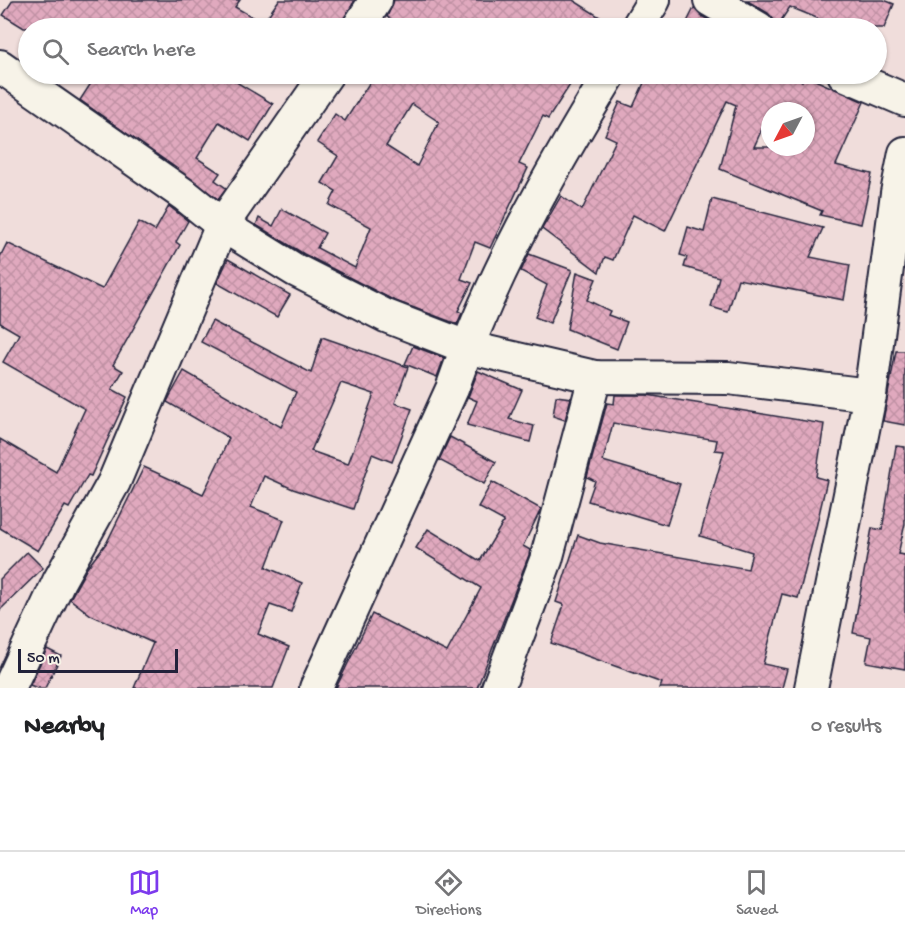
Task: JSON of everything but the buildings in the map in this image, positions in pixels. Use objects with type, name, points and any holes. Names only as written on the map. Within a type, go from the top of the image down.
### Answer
[{"type":"street","points":[[364,18],[376,0]]},
{"type":"street","points":[[643,18],[654,0]]},
{"type":"street","points":[[710,0],[741,18]]},
{"type":"street","points":[[0,66],[18,79]]},
{"type":"street","points":[[26,84],[186,196],[222,225],[295,270],[376,311],[466,347],[595,377],[728,378],[870,395]]},
{"type":"street","points":[[9,688],[59,581],[114,482],[222,225],[320,84]]},
{"type":"street","points":[[316,688],[452,389],[466,347],[532,204],[604,84]]},
{"type":"street","points":[[867,84],[905,100]]},
{"type":"street","points":[[811,688],[870,395],[897,193],[905,153]]},
{"type":"street","points":[[498,688],[546,560],[595,377]]}]
